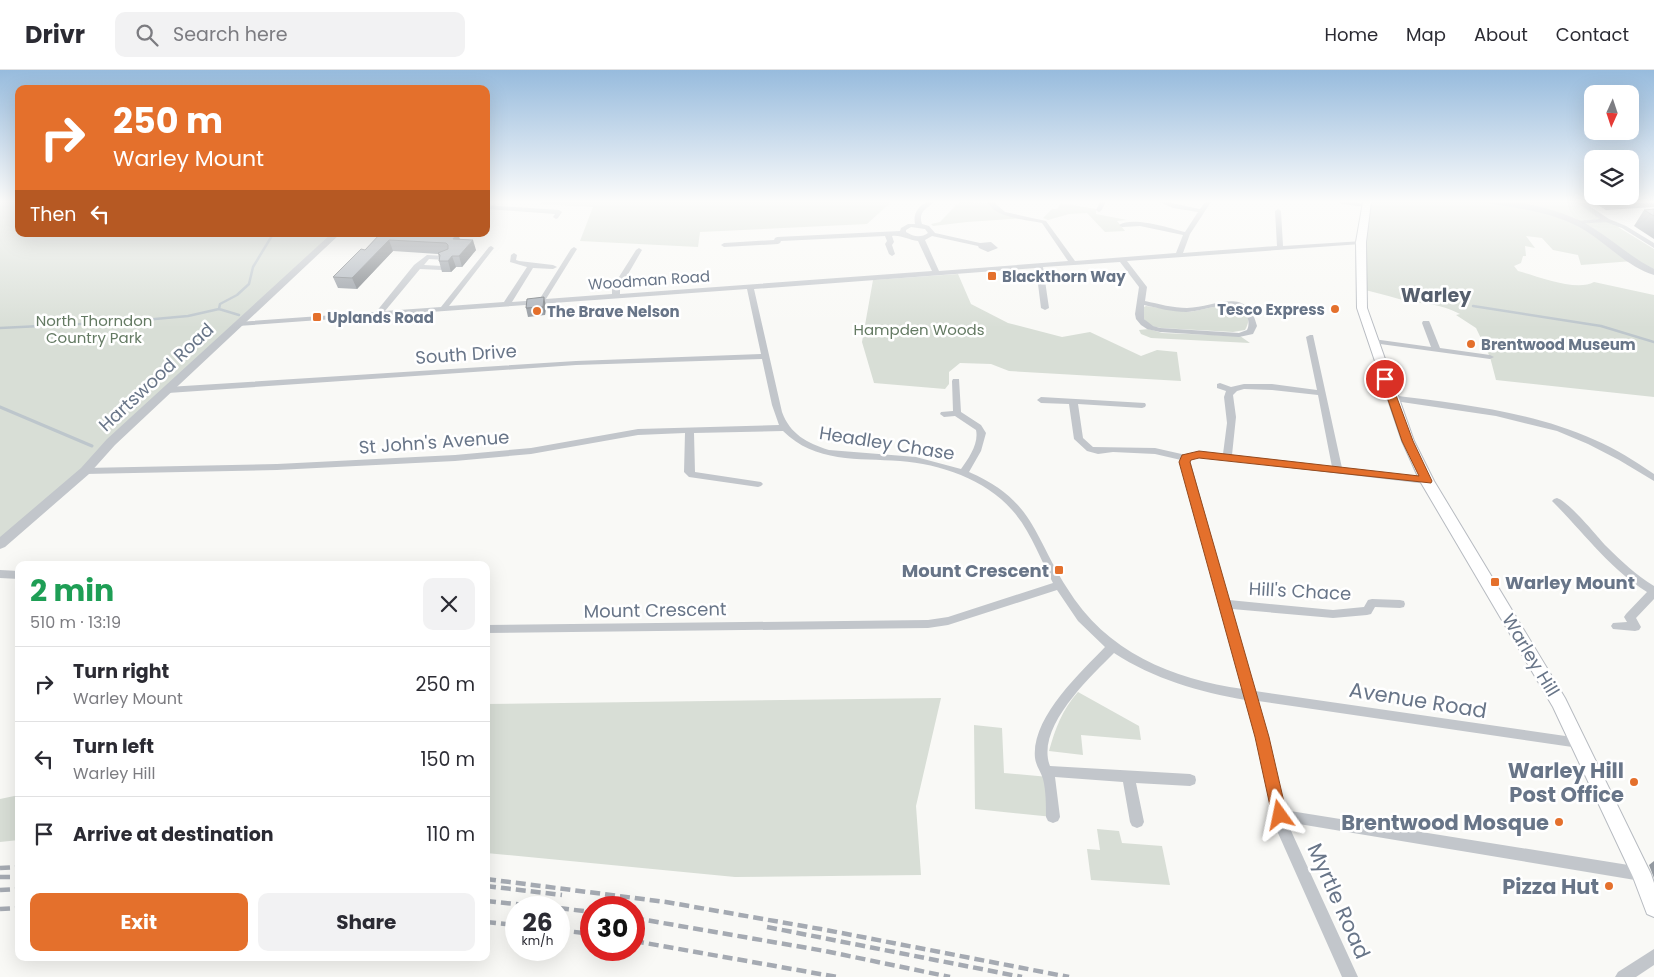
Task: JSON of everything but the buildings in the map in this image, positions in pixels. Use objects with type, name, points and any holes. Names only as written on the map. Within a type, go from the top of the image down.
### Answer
[{"type":"main road","name":"Warley Hill","points":[[1361,244],[1362,308],[1391,398],[1408,441],[1427,481],[1545,678],[1579,744],[1641,874],[1654,907]]},
{"type":"street","name":"Hartswood Road","points":[[0,544],[85,470],[111,442],[325,244]]},
{"type":"street","points":[[724,245],[731,244]]},
{"type":"street","points":[[888,244],[892,254]]},
{"type":"street","points":[[923,244],[936,273]]},
{"type":"street","points":[[1060,244],[1072,262]]},
{"type":"street","points":[[1178,255],[1183,244]]},
{"type":"street","name":"Woodman Road","points":[[238,324],[1323,244]]},
{"type":"street","points":[[1608,244],[1630,260],[1654,272]]},
{"type":"street","points":[[443,309],[491,248]]},
{"type":"street","points":[[541,302],[574,249]]},
{"type":"street","points":[[616,296],[616,288],[639,250]]},
{"type":"street","points":[[514,255],[512,261],[531,266],[553,267]]},
{"type":"street","points":[[378,314],[427,257],[448,258]]},
{"type":"street","points":[[1122,258],[1143,287],[1138,309],[1140,319],[1145,325],[1154,329],[1239,334],[1250,332],[1253,326],[1249,312],[1243,307],[1234,304],[1218,303],[1198,309],[1185,310],[1140,302]]},
{"type":"street","points":[[1039,265],[1045,308]]},
{"type":"street","points":[[506,305],[531,266]]},
{"type":"street","points":[[418,267],[439,268]]},
{"type":"street","name":"Headley Chase","points":[[750,286],[777,407],[785,428],[804,445],[840,454],[915,460],[964,472],[1009,499],[1029,524],[1059,586],[1084,620],[1113,647],[1172,678],[1251,696]]},
{"type":"street","points":[[1426,323],[1436,348]]},
{"type":"street","points":[[1310,337],[1328,414],[1328,432],[1338,471]]},
{"type":"street","points":[[1374,341],[1436,348],[1490,357]]},
{"type":"street","name":"South Drive","points":[[168,390],[576,363],[766,356]]},
{"type":"street","points":[[956,381],[957,413]]},
{"type":"street","points":[[1220,386],[1231,390],[1245,385],[1322,393]]},
{"type":"street","points":[[1227,458],[1231,420],[1228,395],[1231,390]]},
{"type":"street","points":[[1391,398],[1494,411],[1530,419],[1596,443],[1633,462],[1654,478]]},
{"type":"street","points":[[1041,400],[1142,405]]},
{"type":"street","points":[[1073,402],[1079,440],[1090,449],[1098,451],[1113,449],[1155,451],[1186,458],[1199,454],[1427,481]]},
{"type":"street","points":[[944,414],[957,413],[981,430],[982,438],[971,463],[964,472]]},
{"type":"street","name":"St John's Avenue","points":[[85,470],[227,469],[455,458],[531,451],[638,432],[785,428]]},
{"type":"street","points":[[690,431],[689,472],[692,475],[752,481]]},
{"type":"street","points":[[1186,458],[1185,462],[1223,604],[1262,737],[1280,815],[1641,874]]},
{"type":"street","points":[[1557,501],[1624,572],[1636,582],[1654,592],[1630,617],[1635,627],[1618,626]]},
{"type":"street","points":[[0,574],[15,575]]},
{"type":"street","name":"Mount Crescent","points":[[490,629],[928,624],[948,621],[1059,586]]},
{"type":"street","name":"Hill's Chace","points":[[1223,604],[1332,614],[1367,611],[1372,603],[1400,604]]},
{"type":"street","points":[[1053,817],[1049,777],[1045,771],[1042,753],[1052,717],[1075,686],[1113,647]]},
{"type":"street","name":"Avenue Road","points":[[1251,696],[1579,744]]},
{"type":"street","points":[[1045,771],[1190,780]]},
{"type":"street","points":[[1128,777],[1137,822]]},
{"type":"street","name":"Myrtle Road","points":[[1280,815],[1304,876],[1350,977]]},
{"type":"street","points":[[1628,976],[1654,956]]},
{"type":"green space","name":"North Thorndon Country Park","points":[[0,244],[326,244],[0,544]]},
{"type":"green space","points":[[645,244],[698,244],[698,247]]},
{"type":"green space","points":[[1364,244],[1532,244],[1535,248],[1525,246],[1526,256],[1523,256],[1521,263],[1514,266],[1518,271],[1567,284],[1586,285],[1594,282],[1654,295],[1654,397],[1496,380],[1490,357],[1476,328],[1456,315],[1460,314],[1437,306],[1407,301],[1360,289]]},
{"type":"green space","points":[[1548,244],[1646,244],[1654,249],[1654,272],[1633,261],[1581,265],[1578,255],[1553,250]]},
{"type":"green space","name":"Hampden Woods","points":[[958,274],[971,304],[1008,323],[1062,337],[1090,332],[1141,356],[1157,350],[1177,352],[1181,381],[1009,371],[991,364],[960,363],[949,372],[949,384],[945,389],[874,383],[862,342],[873,280]]},
{"type":"green space","points":[[1223,305],[1234,307],[1247,314],[1248,324],[1245,330],[1233,332],[1161,328],[1151,326],[1144,319],[1144,307],[1146,306],[1190,312]]},
{"type":"green space","points":[[1149,329],[1162,333],[1240,336],[1250,343],[1151,338],[1141,334],[1139,330]]},
{"type":"green space","points":[[1078,692],[1139,726],[1141,740],[1081,735],[1083,755],[1049,751],[1060,720]]},
{"type":"green space","points":[[941,698],[916,806],[921,875],[735,877],[490,853],[490,704]]},
{"type":"green space","points":[[974,725],[1002,728],[1004,773],[1049,777],[1053,817],[975,809]]},
{"type":"green space","points":[[15,796],[15,840],[0,842],[0,799]]},
{"type":"green space","points":[[1097,829],[1119,831],[1122,843],[1162,846],[1170,885],[1091,880],[1087,849],[1100,850]]},
{"type":"waterway","points":[[219,309],[220,304],[237,295],[249,284],[253,267],[267,244]]},
{"type":"waterway","points":[[1473,306],[1601,326],[1654,342]]},
{"type":"waterway","points":[[133,321],[188,316],[219,309]]},
{"type":"waterway","points":[[219,309],[239,315]]},
{"type":"waterway","points":[[0,328],[122,322]]},
{"type":"waterway","points":[[0,407],[92,446]]},
{"type":"railway","points":[[0,868],[15,867]]},
{"type":"railway","points":[[0,877],[15,877]]},
{"type":"railway","points":[[490,880],[666,902],[826,930],[1069,977]]},
{"type":"railway","points":[[490,886],[562,895]]},
{"type":"railway","points":[[0,890],[15,889]]},
{"type":"railway","points":[[490,901],[505,903]]},
{"type":"railway","points":[[0,909],[15,908]]},
{"type":"railway","points":[[570,909],[580,911]]},
{"type":"railway","points":[[645,920],[825,951],[950,977]]},
{"type":"railway","points":[[490,922],[505,924]]},
{"type":"railway","points":[[767,927],[1022,977]]},
{"type":"railway","points":[[570,931],[580,933]]},
{"type":"railway","points":[[645,943],[837,977]]},
{"type":"place","name":"Blackthorn Way","points":[[992,276]]},
{"type":"place","name":"Tesco Express","points":[[1335,309]]},
{"type":"place","name":"The Brave Nelson","points":[[537,311]]},
{"type":"place","name":"Uplands Road","points":[[317,317]]},
{"type":"place","name":"Brentwood Museum","points":[[1471,344]]},
{"type":"place","name":"Mount Crescent","points":[[1059,570]]},
{"type":"place","name":"Warley Mount","points":[[1495,582]]},
{"type":"place","name":"Warley Hill Post Office","points":[[1634,782]]},
{"type":"place","name":"Brentwood Mosque","points":[[1559,822]]},
{"type":"place","name":"Pizza Hut","points":[[1609,886]]},
{"type":"district","name":"Warley","points":[[1436,295]]},
{"type":"route","points":[[1280,815],[1262,737],[1223,604],[1185,462],[1186,458],[1199,454],[1427,481],[1408,441],[1385,379]]}]
